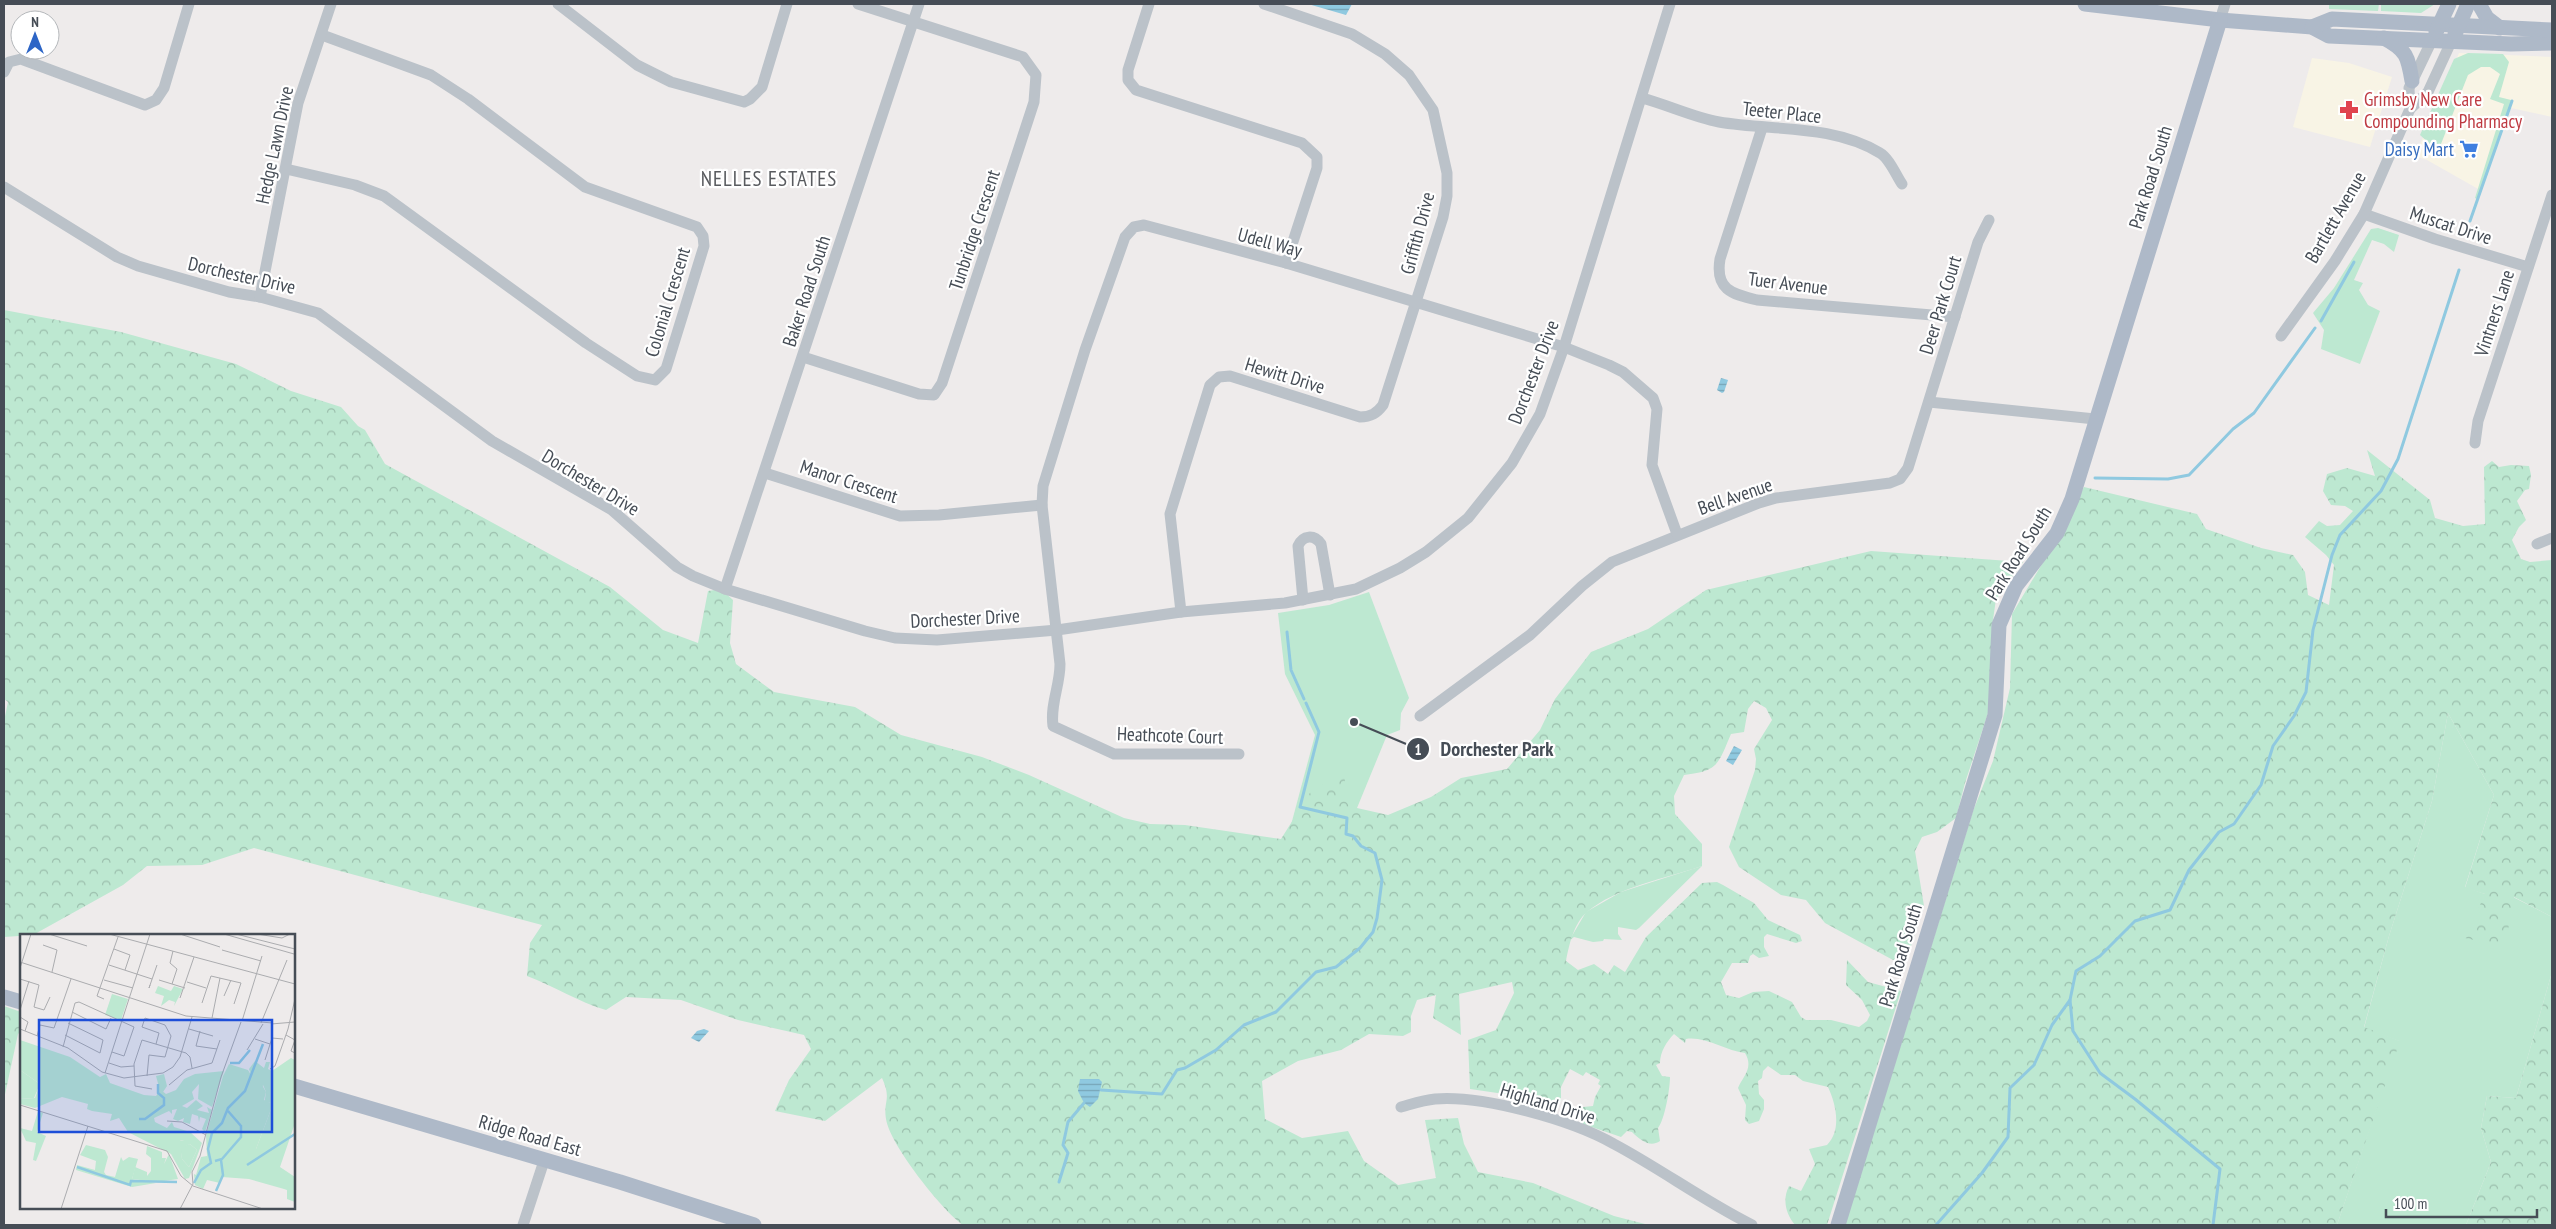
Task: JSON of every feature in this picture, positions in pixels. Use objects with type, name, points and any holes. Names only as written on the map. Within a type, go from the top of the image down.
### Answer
[{"type":"main road","points":[[2085,4],[2220,20],[2312,27],[2329,36],[2511,44],[2552,43]]},
{"type":"main road","name":"Bartlett Avenue","points":[[2432,40],[2449,4]]},
{"type":"main road","name":"Bartlett Avenue","points":[[2451,42],[2468,4]]},
{"type":"main road","points":[[2479,4],[2487,18],[2500,28]]},
{"type":"main road","points":[[2312,27],[2332,19],[2552,30]]},
{"type":"main road","name":"Park Road South","points":[[1838,1225],[1995,715],[1999,625],[2016,586],[2057,533],[2072,499],[2220,20]]},
{"type":"main road","points":[[2383,37],[2398,45],[2407,57],[2412,81]]},
{"type":"main road","points":[[4,997],[20,1002]]},
{"type":"main road","name":"Ridge Road East","points":[[295,1086],[620,1182],[754,1225]]},
{"type":"street","points":[[4,72],[9,62],[21,60],[145,105],[156,100],[164,88],[189,4]]},
{"type":"street","name":"Hedge Lawn Drive","points":[[260,297],[298,103],[331,4]]},
{"type":"street","points":[[558,4],[637,65],[671,82],[744,102],[750,99],[762,87],[787,4]]},
{"type":"street","points":[[858,4],[913,21]]},
{"type":"street","name":"Baker Road South","points":[[725,588],[765,473],[919,4]]},
{"type":"street","points":[[1149,4],[1128,70],[1128,80],[1136,90],[1302,143],[1317,157],[1317,168],[1286,263]]},
{"type":"street","name":"Griffith Drive","points":[[1264,4],[1352,34],[1385,54],[1409,75],[1433,110],[1447,173],[1447,196],[1416,302]]},
{"type":"street","name":"Dorchester Drive","points":[[4,187],[117,257],[157,273],[229,292],[260,297],[318,313],[492,441],[612,510],[677,567],[693,576],[725,588],[865,631],[895,638],[937,640],[1057,630],[1181,612],[1303,600],[1356,589],[1400,568],[1426,552],[1468,518],[1512,463],[1540,414],[1564,347],[1670,4]]},
{"type":"street","points":[[2220,20],[2225,4]]},
{"type":"street","name":"Tunbridge Crescent","points":[[803,357],[920,394],[934,394],[942,383],[973,289],[1034,102],[1036,75],[1023,57],[913,21]]},
{"type":"street","name":"Colonial Crescent","points":[[286,169],[356,185],[384,196],[586,343],[637,376],[655,380],[666,369],[704,246],[703,236],[697,227],[585,187],[468,99],[431,75],[322,35]]},
{"type":"street","name":"Bartlett Avenue","points":[[2410,109],[2409,88],[2432,40]]},
{"type":"street","name":"Bartlett Avenue","points":[[2281,336],[2335,261],[2364,214],[2410,109],[2428,92],[2451,42]]},
{"type":"street","name":"Teeter Place","points":[[1642,98],[1717,121],[1762,128],[1803,129],[1843,138],[1882,154],[1902,184]]},
{"type":"street","name":"Tuer Avenue","points":[[1762,128],[1720,259],[1718,272],[1725,288],[1740,296],[1757,300],[1955,317]]},
{"type":"street","name":"Vintners Lane","points":[[2475,443],[2478,421],[2552,195]]},
{"type":"street","name":"Muscat Drive","points":[[2364,214],[2435,239],[2528,266]]},
{"type":"street","name":"Deer Park Court","points":[[1929,402],[1978,242],[1989,220]]},
{"type":"street","name":"Udell Way","points":[[1057,630],[1042,505],[1043,486],[1049,462],[1125,237],[1134,227],[1144,225],[1286,263],[1564,347],[1609,364],[1623,372],[1653,398],[1657,409],[1652,465],[1677,534]]},
{"type":"street","name":"Hewitt Drive","points":[[1181,612],[1170,514],[1210,385],[1219,378],[1230,376],[1360,417],[1374,414],[1383,405],[1416,302]]},
{"type":"street","points":[[1929,402],[2096,420]]},
{"type":"street","name":"Bell Avenue","points":[[1420,716],[1530,635],[1598,571],[1627,554],[1776,498],[1854,489],[1900,480],[1908,468],[1929,402]]},
{"type":"street","name":"Manor Crescent","points":[[765,473],[900,516],[939,515],[1042,505]]},
{"type":"street","points":[[1303,600],[1298,546],[1303,539],[1309,537],[1317,539],[1321,544],[1330,595]]},
{"type":"street","points":[[2537,544],[2552,538]]},
{"type":"street","name":"Heathcote Court","points":[[1057,630],[1060,674],[1051,711],[1053,726],[1114,754],[1239,754]]},
{"type":"street","name":"Highland Drive","points":[[1401,1107],[1434,1099],[1476,1099],[1570,1124],[1614,1143],[1718,1208],[1752,1225]]},
{"type":"street","points":[[523,1225],[544,1161]]},
{"type":"shaded area","points":[[2459,53],[2552,57],[2552,117],[2511,108],[2480,190],[2427,160],[2415,156]]},
{"type":"shaded area","points":[[2312,58],[2349,63],[2392,77],[2370,147],[2293,127]]},
{"type":"green space","points":[[2329,4],[2379,4],[2378,11],[2329,9]]},
{"type":"green space","points":[[2381,4],[2435,4],[2421,13],[2381,11]]},
{"type":"green space","points":[[2468,53],[2503,54],[2509,62],[2499,97],[2511,100],[2510,108],[2477,199],[2475,198],[2504,104],[2490,99],[2500,74],[2490,67],[2481,67],[2468,75],[2441,144],[2449,149],[2446,151],[2430,144],[2420,135],[2454,59]]},
{"type":"green space","points":[[2378,228],[2399,235],[2394,252],[2384,244],[2372,240],[2354,280],[2363,283],[2359,290],[2368,305],[2380,311],[2360,364],[2321,349],[2324,330],[2313,313],[2334,288],[2371,229]]},
{"type":"green space","points":[[4,310],[121,332],[236,364],[291,391],[341,407],[358,426],[365,430],[385,464],[610,587],[663,630],[698,643],[708,591],[721,589],[733,600],[730,643],[736,664],[774,692],[855,707],[901,735],[982,757],[1029,775],[1124,818],[1150,824],[1185,825],[1281,839],[1313,788],[1325,784],[1343,768],[1349,808],[1388,815],[1431,797],[1461,778],[1507,769],[1540,730],[1555,699],[1591,652],[1648,629],[1706,590],[1871,551],[2023,562],[1996,599],[1992,627],[1990,707],[1965,783],[1956,818],[1937,832],[1922,837],[1915,851],[1924,906],[1908,955],[1893,960],[1825,923],[1806,900],[1781,895],[1739,867],[1729,847],[1755,770],[1756,759],[1754,749],[1772,720],[1766,708],[1754,701],[1748,709],[1744,732],[1731,734],[1720,759],[1711,768],[1684,775],[1674,796],[1675,814],[1702,844],[1702,866],[1642,884],[1612,896],[1582,917],[1575,928],[1571,941],[1566,961],[1578,970],[1594,964],[1608,974],[1614,965],[1625,972],[1646,937],[1702,883],[1717,882],[1754,903],[1768,920],[1800,935],[1802,941],[1796,943],[1767,934],[1764,937],[1764,947],[1769,956],[1759,958],[1753,954],[1750,956],[1748,963],[1732,963],[1721,982],[1726,995],[1739,998],[1753,992],[1769,991],[1792,1002],[1801,1017],[1806,1020],[1831,1020],[1859,1027],[1867,1021],[1870,1015],[1862,1000],[1846,985],[1847,960],[1868,982],[1901,991],[1827,1225],[1795,1225],[1787,1212],[1785,1202],[1789,1186],[1801,1191],[1815,1164],[1809,1149],[1827,1145],[1835,1132],[1835,1109],[1828,1087],[1803,1081],[1795,1075],[1781,1075],[1768,1066],[1763,1071],[1762,1078],[1758,1081],[1759,1094],[1764,1100],[1764,1109],[1759,1121],[1749,1124],[1745,1120],[1746,1105],[1738,1088],[1748,1068],[1745,1053],[1701,1040],[1686,1039],[1685,1043],[1674,1034],[1664,1047],[1660,1063],[1656,1065],[1662,1076],[1670,1077],[1665,1111],[1658,1128],[1660,1141],[1653,1144],[1642,1140],[1632,1132],[1627,1131],[1621,1137],[1580,1123],[1583,1107],[1593,1106],[1601,1086],[1598,1084],[1600,1080],[1586,1072],[1583,1076],[1570,1069],[1561,1087],[1561,1101],[1537,1103],[1531,1109],[1522,1106],[1518,1096],[1470,1089],[1468,1040],[1496,1030],[1514,993],[1512,982],[1459,994],[1461,1035],[1433,1018],[1436,995],[1417,1000],[1411,1016],[1411,1032],[1403,1036],[1369,1034],[1341,1050],[1298,1061],[1262,1081],[1265,1119],[1302,1138],[1348,1131],[1364,1161],[1398,1185],[1436,1178],[1425,1120],[1458,1118],[1464,1144],[1478,1172],[1533,1183],[1614,1216],[1649,1225],[963,1225],[930,1192],[897,1144],[886,1119],[887,1096],[882,1078],[825,1121],[775,1111],[789,1080],[811,1049],[804,1035],[738,1020],[681,1000],[626,997],[606,1010],[596,1007],[527,976],[530,943],[542,925],[254,848],[202,865],[147,866],[123,885],[35,934],[4,937],[4,721],[8,702],[4,699]]},
{"type":"green space","points":[[2367,450],[2430,500],[2435,518],[2463,526],[2485,524],[2484,467],[2492,461],[2499,467],[2511,465],[2529,466],[2531,475],[2529,489],[2525,490],[2517,501],[2526,520],[2519,527],[2512,540],[2521,559],[2530,562],[2552,560],[2552,917],[2514,897],[2505,947],[2465,938],[2485,894],[2465,888],[2494,795],[2448,713],[2432,801],[2389,936],[2364,1027],[2400,1041],[2337,1225],[1845,1225],[1973,811],[1993,761],[2010,688],[2012,614],[2045,559],[2084,487],[2197,514],[2206,529],[2261,548],[2293,555],[2305,572],[2308,595],[2329,605],[2334,565],[2326,555],[2305,537],[2319,521],[2327,526],[2340,525],[2353,511],[2345,506],[2331,505],[2323,491],[2327,474],[2347,468],[2375,476]]},
{"type":"green space","points":[[1369,592],[1409,698],[1401,713],[1400,730],[1387,735],[1357,808],[1338,825],[1291,825],[1315,735],[1285,674],[1278,613],[1329,605]]},
{"type":"green space","points":[[2448,713],[2494,795],[2465,887],[2485,894],[2513,897],[2552,917],[2552,972],[2516,1098],[2487,1096],[2481,1128],[2491,1162],[2466,1225],[2337,1225],[2399,1041],[2364,1028],[2389,936],[2432,801]]},
{"type":"green space","points":[[1702,866],[1639,928],[1636,930],[1618,927],[1618,934],[1622,940],[1604,939],[1603,941],[1593,942],[1574,937],[1569,941],[1586,912],[1621,892]]},
{"type":"green space","points":[[2552,972],[2552,1225],[2466,1225],[2491,1162],[2481,1128],[2487,1096],[2516,1098]]},
{"type":"green space","points":[[4,1006],[20,1012],[20,1032],[4,1099]]},
{"type":"water","points":[[1308,4],[1352,4],[1346,15]]},
{"type":"water","points":[[1721,378],[1728,380],[1722,393],[1717,390]]},
{"type":"water","points":[[1734,746],[1742,750],[1733,765],[1726,761]]},
{"type":"water","points":[[704,1029],[709,1031],[699,1042],[691,1038],[697,1031]]},
{"type":"water","points":[[1080,1079],[1099,1079],[1102,1082],[1098,1099],[1090,1107],[1084,1103],[1078,1091]]},
{"type":"waterway","points":[[2470,221],[2512,101]]},
{"type":"waterway","points":[[2321,321],[2354,262]]},
{"type":"waterway","points":[[1936,1225],[1982,1173],[2008,1137],[2010,1088],[2034,1065],[2052,1025],[2070,1000],[2076,971],[2100,956],[2135,921],[2170,910],[2189,870],[2219,832],[2234,824],[2261,785],[2273,746],[2294,716],[2306,692],[2313,630],[2332,555],[2340,535],[2381,491],[2398,459],[2459,270]]},
{"type":"waterway","points":[[2095,478],[2168,479],[2189,475],[2233,429],[2254,413],[2315,328]]},
{"type":"waterway","points":[[1287,632],[1291,670],[1304,699]]},
{"type":"waterway","points":[[1101,1090],[1162,1094],[1177,1070],[1185,1068],[1216,1050],[1244,1025],[1276,1012],[1316,972],[1336,967],[1360,948],[1373,932],[1377,918],[1382,880],[1375,853],[1361,846],[1353,836],[1346,834],[1347,818],[1300,807],[1319,732],[1306,703]]},
{"type":"waterway","points":[[2070,1000],[2073,1031],[2100,1073],[2135,1099],[2220,1169],[2213,1225]]},
{"type":"waterway","points":[[1059,1182],[1068,1153],[1063,1145],[1068,1122],[1084,1103]]},
{"type":"place","name":"Grimsby New Care Compounding Pharmacy","points":[[2349,110]]},
{"type":"place","name":"Daisy Mart","points":[[2469,149]]},
{"type":"place","name":"Dorchester Park","points":[[1354,722]]},
{"type":"district","name":"NELLES ESTATES","points":[[769,178]]}]
